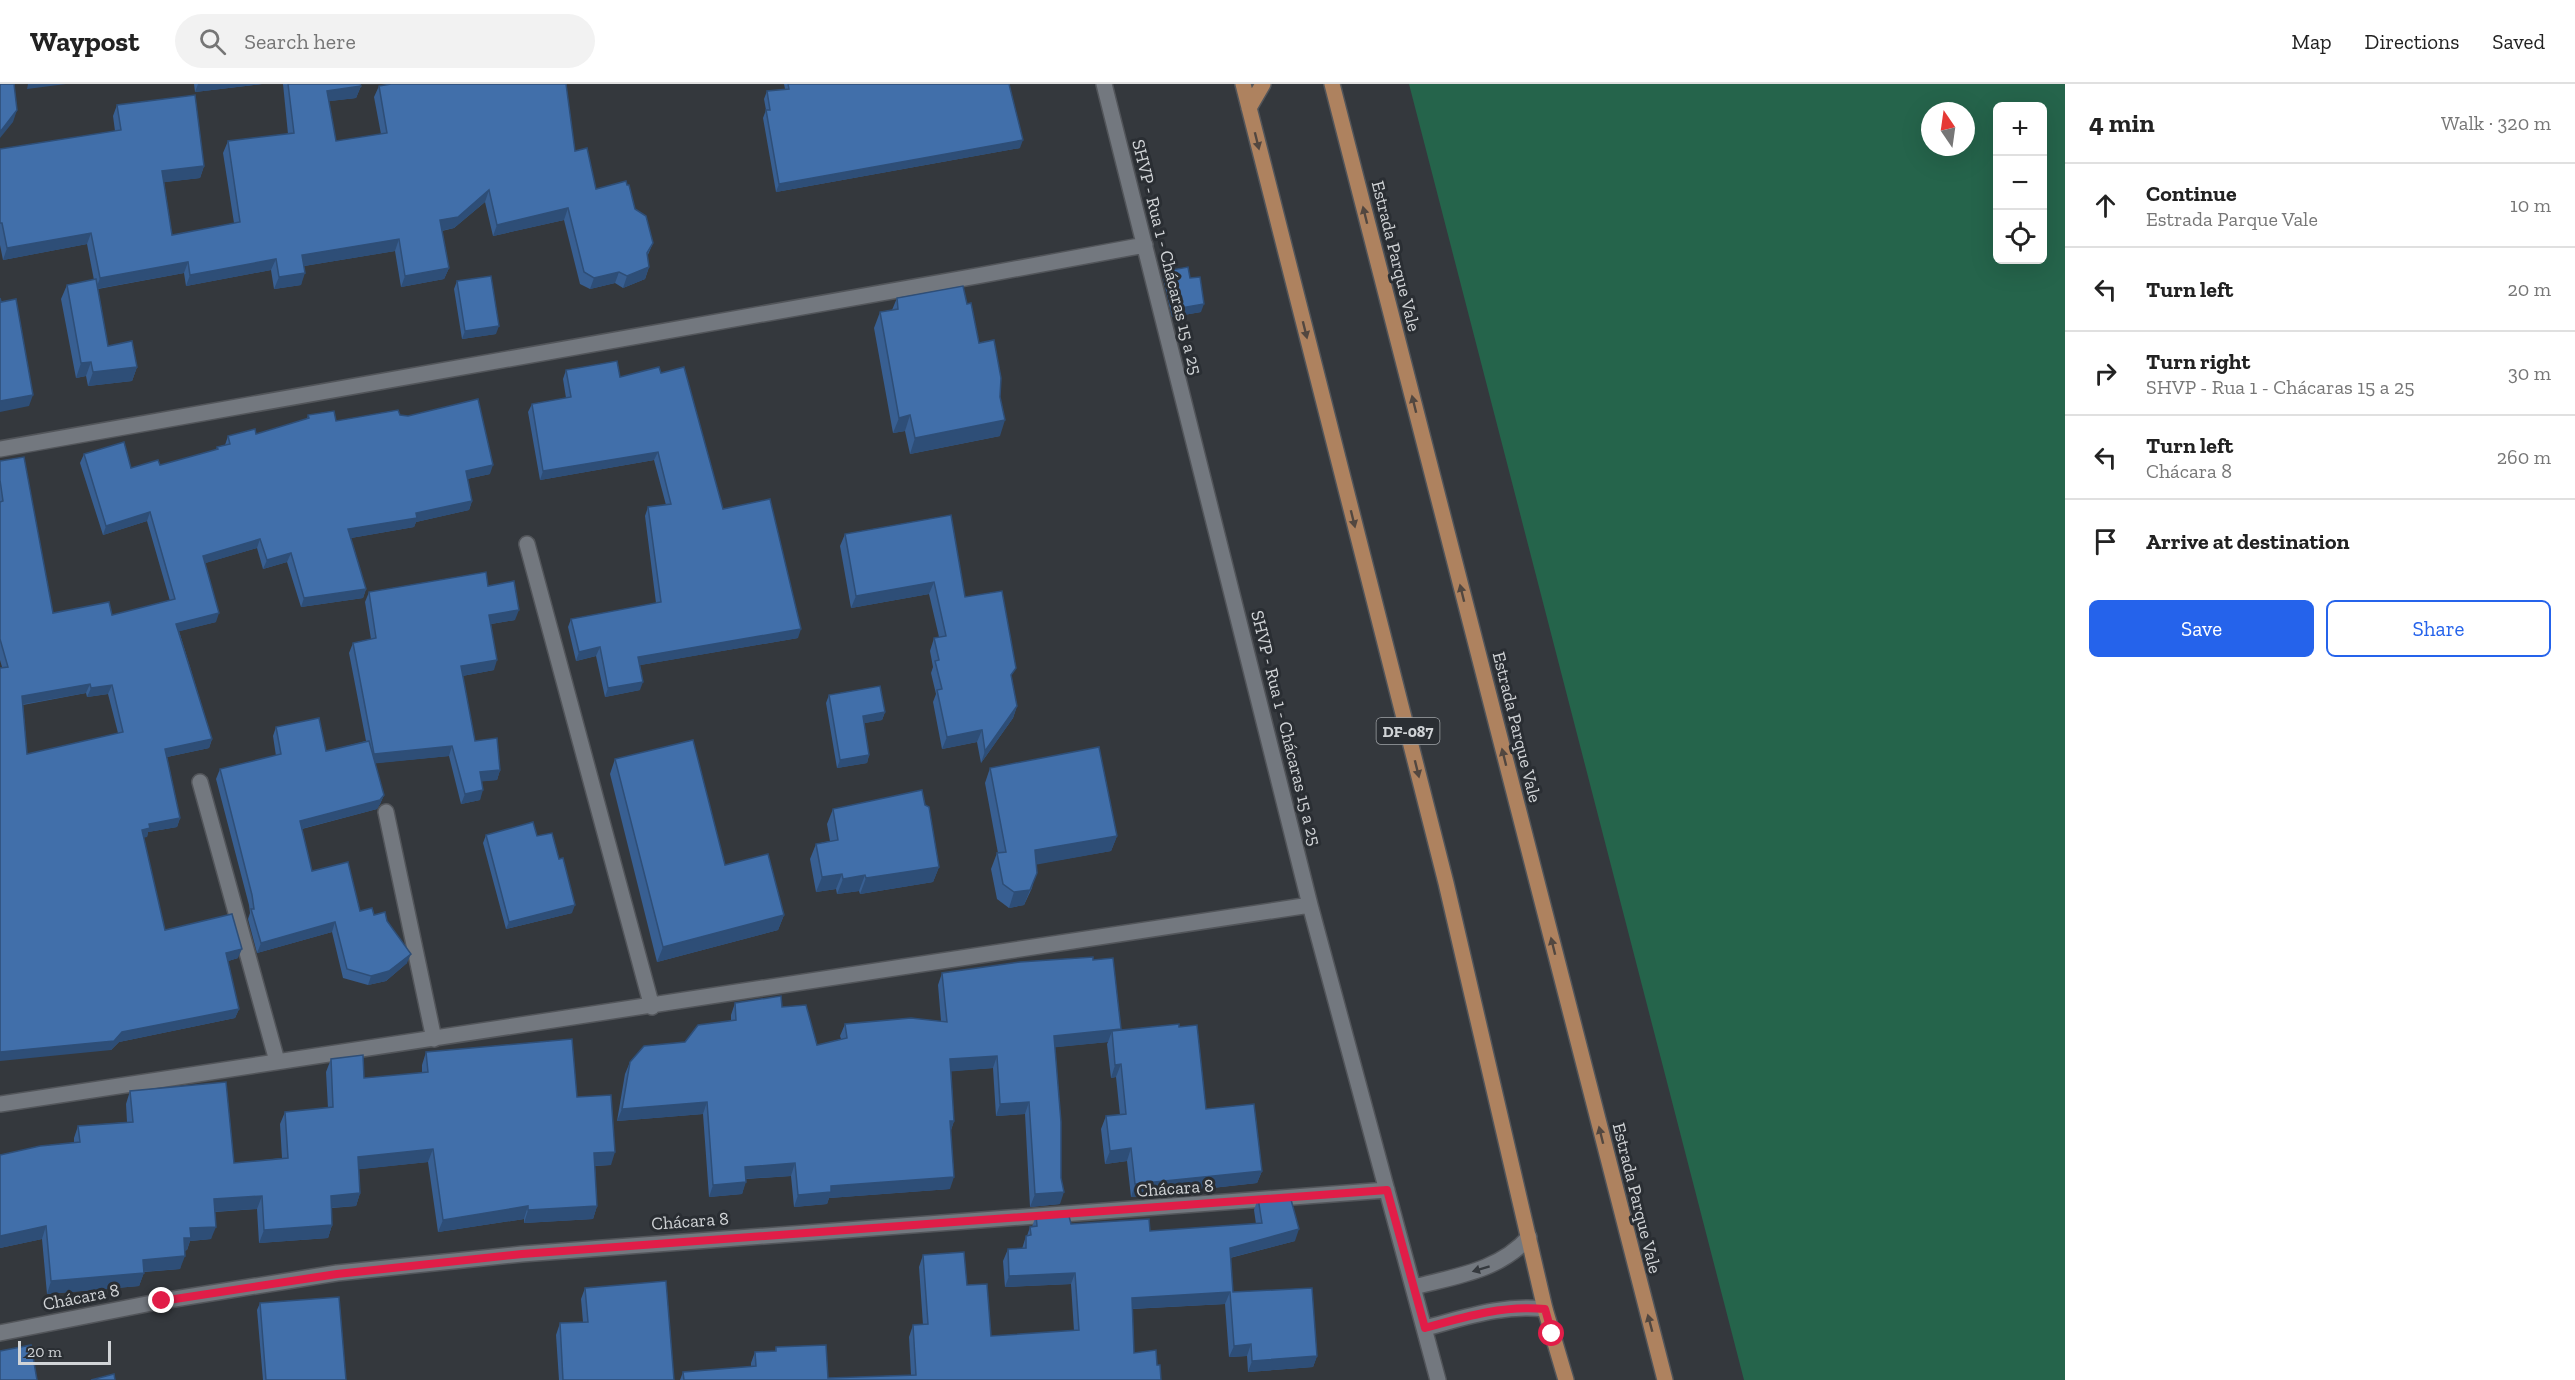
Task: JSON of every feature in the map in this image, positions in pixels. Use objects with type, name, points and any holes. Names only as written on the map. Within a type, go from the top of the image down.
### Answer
[{"type":"main road","name":"DF-087","points":[[1243,84],[1443,871],[1545,1309],[1566,1380]]},
{"type":"main road","points":[[1248,108],[1263,84]]},
{"type":"main road","name":"Estrada Parque Vale","points":[[1332,84],[1665,1380]]},
{"type":"street","name":"SHVP - Rua 1 - Chácaras 15 a 25","points":[[1104,84],[1310,905],[1438,1380]]},
{"type":"street","points":[[0,449],[456,366],[803,309],[1145,245]]},
{"type":"street","points":[[527,544],[652,1007]]},
{"type":"street","points":[[200,783],[277,1061]]},
{"type":"street","points":[[386,812],[434,1039]]},
{"type":"street","points":[[0,1104],[652,1007],[1310,905]]},
{"type":"street","name":"Chácara 8","points":[[0,1333],[162,1301],[337,1274],[522,1254],[1387,1190]]},
{"type":"street","points":[[1414,1287],[1495,1264],[1514,1253],[1528,1237]]},
{"type":"street","points":[[1425,1328],[1496,1310],[1545,1309]]},
{"type":"green space","points":[[1409,84],[2065,84],[2065,1380],[1744,1380]]},
{"type":"building","points":[[0,84],[14,84],[17,110],[0,132]]},
{"type":"building","points":[[288,84],[360,84],[361,86],[327,91],[336,141],[387,133],[379,86],[391,84],[566,84],[575,151],[587,148],[596,189],[626,181],[629,185],[635,209],[646,216],[653,243],[647,253],[649,267],[627,276],[619,272],[594,278],[584,272],[568,208],[497,225],[489,190],[458,217],[440,220],[449,268],[405,276],[399,239],[302,255],[305,273],[279,277],[276,259],[190,275],[188,262],[100,278],[91,233],[7,248],[2,223],[0,223],[0,149],[121,130],[117,105],[195,95],[204,166],[162,171],[172,235],[240,222],[228,141],[294,133]]},
{"type":"building","points":[[788,84],[1009,84],[1023,140],[779,184],[766,110],[770,110],[767,91],[789,89]]},
{"type":"building","points":[[1188,267],[1190,278],[1200,277],[1204,304],[1175,309],[1166,271]]},
{"type":"building","points":[[491,276],[499,326],[465,331],[457,281]]},
{"type":"building","points":[[96,279],[108,346],[132,341],[137,367],[93,372],[91,362],[81,363],[67,285]]},
{"type":"building","points":[[963,286],[967,304],[971,303],[979,343],[994,340],[1001,378],[1000,397],[1005,420],[915,438],[910,415],[899,418],[880,312],[898,309],[897,298]]},
{"type":"building","points":[[0,298],[1,302],[16,299],[33,395],[0,401]]},
{"type":"building","points":[[617,361],[620,377],[659,367],[661,373],[684,367],[723,509],[770,499],[801,629],[638,657],[643,682],[608,688],[600,647],[579,652],[571,619],[661,602],[648,507],[671,504],[658,452],[543,471],[532,404],[571,397],[566,370]]},
{"type":"building","points":[[478,399],[493,465],[466,471],[472,501],[416,513],[417,518],[348,529],[366,589],[304,598],[291,553],[267,560],[260,539],[203,556],[219,613],[176,624],[212,739],[165,749],[180,818],[149,824],[150,828],[142,830],[165,930],[232,914],[242,949],[226,953],[239,1009],[122,1032],[114,1041],[0,1052],[0,668],[8,667],[0,639],[0,502],[3,501],[0,461],[24,457],[53,613],[109,602],[112,615],[175,599],[150,512],[106,526],[84,454],[124,442],[131,468],[158,460],[160,465],[230,444],[228,436],[255,429],[256,434],[309,418],[308,415],[334,411],[336,421],[398,410],[400,415],[408,416]],"holes":[[[90,684],[91,688],[112,685],[123,732],[27,754],[22,696]]]},
{"type":"building","points":[[951,515],[965,597],[1002,591],[1016,668],[1011,675],[1017,706],[985,751],[982,730],[947,737],[937,690],[942,689],[935,661],[939,660],[934,638],[946,636],[934,582],[856,596],[845,534]]},
{"type":"building","points":[[486,572],[488,586],[514,581],[519,610],[489,615],[497,660],[461,666],[475,741],[497,738],[500,770],[480,772],[483,790],[465,794],[452,746],[374,754],[353,643],[376,638],[369,592]]},
{"type":"building","points":[[880,686],[885,712],[863,716],[869,755],[840,760],[829,695]]},
{"type":"building","points":[[319,718],[326,751],[369,741],[384,795],[380,800],[300,821],[312,871],[348,862],[360,911],[372,908],[374,915],[385,912],[387,921],[411,954],[389,971],[371,976],[347,969],[335,922],[261,943],[251,909],[254,909],[252,895],[220,769],[281,754],[276,727]]},
{"type":"building","points":[[693,740],[725,865],[768,854],[784,915],[663,947],[615,759]]},
{"type":"building","points":[[1099,747],[1117,836],[1035,850],[1037,873],[1030,890],[1014,892],[1003,884],[997,853],[1006,852],[990,768]]},
{"type":"building","points":[[922,790],[925,805],[929,807],[939,867],[866,878],[865,875],[843,879],[842,874],[822,877],[816,844],[838,840],[833,809]]},
{"type":"building","points":[[533,822],[537,836],[552,833],[559,859],[563,858],[575,905],[509,922],[486,835]]},
{"type":"building","points":[[1093,957],[1093,960],[1113,958],[1121,1029],[1054,1036],[1061,1122],[1061,1178],[1064,1192],[1035,1194],[1029,1102],[1000,1104],[997,1056],[950,1059],[954,1121],[950,1121],[954,1177],[831,1186],[831,1192],[798,1195],[795,1163],[745,1167],[746,1182],[713,1185],[707,1102],[622,1109],[630,1062],[644,1046],[685,1042],[698,1025],[736,1020],[735,1003],[781,996],[782,1007],[806,1005],[817,1045],[847,1038],[845,1024],[911,1018],[947,1022],[942,973],[1020,962]]},
{"type":"building","points":[[1179,1024],[1179,1027],[1197,1025],[1206,1109],[1254,1104],[1262,1171],[1135,1184],[1131,1148],[1110,1151],[1106,1116],[1126,1114],[1121,1064],[1115,1065],[1112,1031]]},
{"type":"building","points":[[572,1039],[577,1097],[611,1095],[615,1152],[594,1153],[597,1206],[528,1210],[528,1206],[443,1220],[433,1149],[358,1157],[360,1193],[331,1196],[332,1225],[264,1230],[262,1196],[214,1199],[216,1227],[190,1228],[191,1238],[184,1238],[185,1256],[143,1260],[144,1273],[51,1281],[46,1226],[0,1236],[0,1155],[40,1146],[80,1142],[78,1126],[133,1122],[130,1091],[226,1082],[234,1163],[288,1158],[285,1112],[333,1107],[331,1059],[363,1055],[364,1078],[428,1072],[426,1052]]},
{"type":"building","points":[[1290,1196],[1299,1229],[1230,1248],[1233,1292],[1312,1288],[1317,1356],[1252,1361],[1251,1344],[1234,1346],[1230,1292],[1132,1298],[1134,1353],[1156,1350],[1161,1380],[684,1380],[683,1372],[756,1366],[755,1352],[776,1351],[776,1347],[826,1345],[828,1378],[916,1375],[913,1325],[928,1324],[923,1255],[964,1252],[967,1285],[987,1284],[991,1336],[1079,1330],[1075,1273],[1009,1276],[1008,1249],[1026,1248],[1026,1236],[1031,1235],[1030,1227],[1037,1226],[1036,1215],[1068,1212],[1071,1224],[1149,1219],[1150,1231],[1262,1223],[1258,1198]]},
{"type":"building","points":[[666,1281],[674,1380],[563,1380],[560,1323],[588,1322],[585,1288]]},
{"type":"building","points":[[339,1297],[346,1380],[266,1380],[260,1303]]},
{"type":"building","points":[[31,1345],[37,1380],[0,1380],[0,1351]]},
{"type":"building","points":[[114,1374],[115,1380],[91,1380]]},
{"type":"route","points":[[162,1301],[337,1274],[522,1254],[801,1232],[1214,1205],[1387,1190],[1425,1328],[1496,1310],[1530,1307],[1545,1309],[1552,1334]]}]
